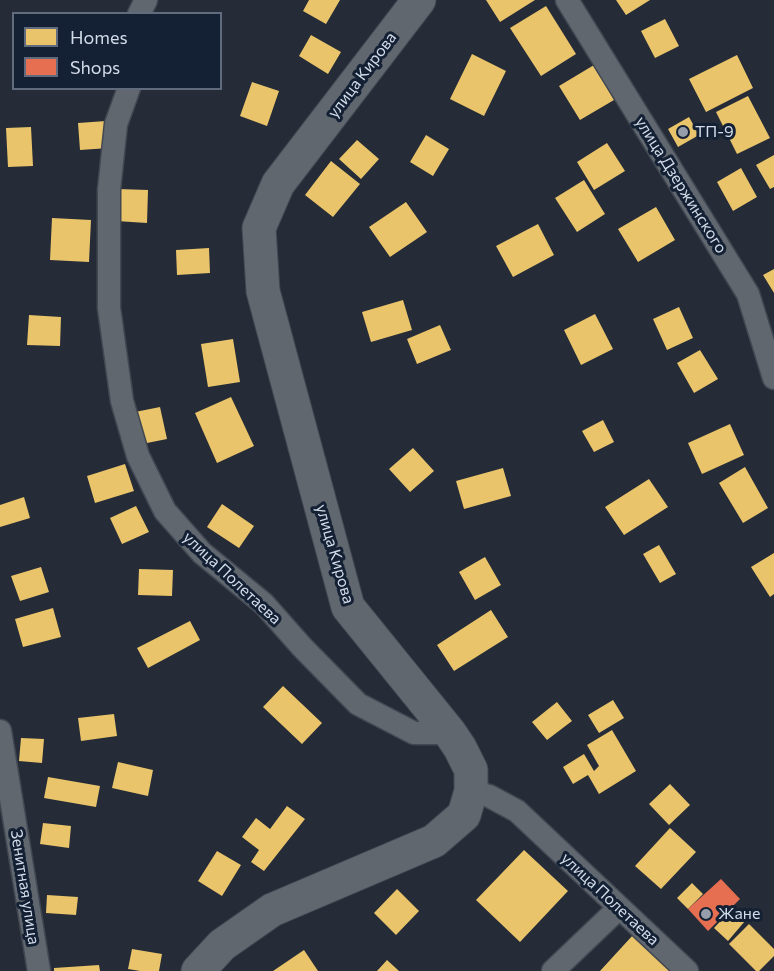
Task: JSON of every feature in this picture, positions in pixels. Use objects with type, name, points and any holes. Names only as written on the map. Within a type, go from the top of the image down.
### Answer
[{"type":"main road","name":"улица Кирова","points":[[198,971],[222,945],[272,910],[434,840],[464,815],[471,791],[471,770],[450,733],[348,607],[263,291],[259,228],[278,184],[419,0]]},
{"type":"street","name":"улица Дзержинского","points":[[567,0],[748,294],[774,378]]},
{"type":"street","name":"улица Полетаева","points":[[128,90],[116,124],[109,190],[108,308],[122,400],[138,456],[165,511],[202,553],[264,604],[358,704],[414,733],[450,733]]},
{"type":"street","name":"Зенитная улица","points":[[0,731],[39,971]]},
{"type":"street","name":"улица Полетаева","points":[[471,791],[489,796],[517,811],[687,971]]},
{"type":"street","points":[[553,971],[619,908]]},
{"type":"building: Homes","points":[[309,0],[340,0],[326,24],[303,11]]},
{"type":"building: Homes","points":[[486,0],[535,0],[500,22]]},
{"type":"building: Homes","points":[[616,0],[650,0],[626,15]]},
{"type":"building: Homes","points":[[546,6],[576,54],[541,76],[510,28]]},
{"type":"building: Homes","points":[[665,19],[679,46],[655,58],[641,31]]},
{"type":"building: Homes","points":[[311,35],[341,52],[328,74],[299,56]]},
{"type":"building: Homes","points":[[472,54],[506,71],[484,116],[450,99]]},
{"type":"building: Homes","points":[[737,55],[753,88],[706,112],[689,79]]},
{"type":"building: Homes","points":[[594,65],[614,100],[580,120],[559,86]]},
{"type":"building: Homes","points":[[252,82],[279,91],[267,126],[240,116]]},
{"type":"building: Homes","points":[[748,96],[770,138],[737,154],[716,112]]},
{"type":"building: Homes","name":"ТП-9","points":[[689,117],[699,135],[678,147],[668,129]]},
{"type":"building: Homes","points":[[106,121],[109,148],[80,150],[78,123]]},
{"type":"building: Homes","points":[[31,127],[33,166],[8,167],[6,128]]},
{"type":"building: Homes","points":[[426,135],[449,149],[433,176],[410,162]]},
{"type":"building: Homes","points":[[357,140],[379,159],[361,179],[339,159]]},
{"type":"building: Homes","points":[[607,143],[625,171],[594,190],[577,162]]},
{"type":"building: Homes","points":[[774,155],[774,187],[770,189],[756,165]]},
{"type":"building: Homes","points":[[331,161],[360,184],[333,217],[305,195]]},
{"type":"building: Homes","points":[[741,168],[757,197],[733,211],[717,182]]},
{"type":"building: Homes","points":[[584,180],[605,214],[577,232],[555,198]]},
{"type":"building: Homes","points":[[118,189],[148,190],[147,223],[116,221]]},
{"type":"building: Homes","points":[[406,202],[427,232],[390,257],[369,227]]},
{"type":"building: Homes","points":[[656,207],[675,240],[638,262],[618,229]]},
{"type":"building: Homes","points":[[52,218],[91,220],[89,262],[50,260]]},
{"type":"building: Homes","points":[[538,224],[554,255],[513,277],[496,246]]},
{"type":"building: Homes","points":[[209,248],[210,273],[177,275],[176,250]]},
{"type":"building: Homes","points":[[774,269],[774,293],[763,275]]},
{"type":"building: Homes","points":[[403,300],[412,330],[371,342],[362,312]]},
{"type":"building: Homes","points":[[679,307],[693,338],[667,350],[653,319]]},
{"type":"building: Homes","points":[[595,314],[613,349],[581,365],[564,330]]},
{"type":"building: Homes","points":[[29,315],[61,317],[60,346],[27,345]]},
{"type":"building: Homes","points":[[440,325],[451,350],[417,364],[407,339]]},
{"type":"building: Homes","points":[[233,339],[240,382],[208,387],[201,344]]},
{"type":"building: Homes","points":[[700,350],[718,379],[694,393],[677,363]]},
{"type":"building: Homes","points":[[231,397],[254,446],[217,463],[195,413]]},
{"type":"building: Homes","points":[[160,407],[167,439],[137,445],[130,413]]},
{"type":"building: Homes","points":[[603,420],[614,442],[594,452],[582,431]]},
{"type":"building: Homes","points":[[730,424],[744,455],[702,474],[688,443]]},
{"type":"building: Homes","points":[[413,448],[434,471],[410,492],[389,469]]},
{"type":"building: Homes","points":[[125,464],[134,491],[95,503],[87,476]]},
{"type":"building: Homes","points":[[745,467],[768,508],[743,523],[719,483]]},
{"type":"building: Homes","points":[[503,468],[511,496],[464,509],[456,481]]},
{"type":"building: Homes","points":[[649,479],[668,507],[624,535],[605,507]]},
{"type":"building: Homes","points":[[24,497],[30,518],[0,527],[0,505]]},
{"type":"building: Homes","points":[[222,504],[254,526],[239,548],[207,527]]},
{"type":"building: Homes","points":[[136,506],[149,532],[122,544],[110,518]]},
{"type":"building: Homes","points":[[659,545],[676,574],[660,583],[643,554]]},
{"type":"building: Homes","points":[[774,553],[774,594],[770,597],[751,567]]},
{"type":"building: Homes","points":[[485,557],[501,585],[475,600],[459,572]]},
{"type":"building: Homes","points":[[41,567],[49,592],[20,601],[11,576]]},
{"type":"building: Homes","points":[[139,569],[173,570],[172,596],[138,595]]},
{"type":"building: Homes","points":[[53,608],[61,637],[23,647],[15,619]]},
{"type":"building: Homes","points":[[491,610],[508,637],[454,671],[437,645]]},
{"type":"building: Homes","points":[[190,621],[200,640],[148,668],[137,648]]},
{"type":"building: Homes","points":[[283,686],[322,723],[302,744],[263,707]]},
{"type":"building: Homes","points":[[613,700],[624,718],[599,733],[588,715]]},
{"type":"building: Homes","points":[[557,702],[572,721],[547,740],[532,722]]},
{"type":"building: Homes","points":[[114,714],[117,736],[81,741],[78,718]]},
{"type":"building: Homes","points":[[612,730],[636,771],[599,794],[588,775],[573,784],[563,767],[584,754],[594,771],[599,766],[587,745]]},
{"type":"building: Homes","points":[[21,738],[44,739],[42,763],[19,761]]},
{"type":"building: Homes","points":[[118,762],[153,770],[148,796],[112,788]]},
{"type":"building: Homes","points":[[48,777],[100,786],[96,807],[44,798]]},
{"type":"building: Homes","points":[[670,784],[690,805],[669,825],[649,804]]},
{"type":"building: Homes","points":[[287,806],[305,819],[264,871],[251,862],[259,850],[242,837],[256,818],[270,829]]},
{"type":"building: Homes","points":[[43,823],[71,826],[69,848],[40,844]]},
{"type":"building: Homes","points":[[670,828],[696,852],[661,889],[635,866]]},
{"type":"building: Homes","points":[[524,850],[568,891],[520,942],[476,900]]},
{"type":"building: Homes","points":[[217,851],[241,865],[222,896],[198,881]]},
{"type":"building: Homes","points":[[692,883],[703,894],[688,909],[677,898]]},
{"type":"building: Homes","points":[[397,889],[419,911],[396,935],[374,913]]},
{"type":"building: Homes","points":[[47,895],[78,897],[76,915],[46,913]]},
{"type":"building: Homes","points":[[732,909],[745,921],[728,941],[714,928]]},
{"type":"building: Homes","points":[[749,924],[774,949],[774,956],[759,971],[756,971],[729,944]]},
{"type":"building: Homes","points":[[633,935],[671,971],[600,971]]},
{"type":"building: Homes","points":[[132,949],[162,954],[159,971],[128,969]]},
{"type":"building: Homes","points":[[304,950],[318,971],[273,971]]},
{"type":"building: Homes","points":[[387,960],[399,971],[377,971]]},
{"type":"building: Homes","points":[[99,965],[100,971],[54,971],[54,968]]},
{"type":"building: Shops","points":[[721,879],[740,899],[708,931],[688,909]]},
{"type":"place","name":"ТП-9","points":[[683,132]]},
{"type":"place","name":"Жане","points":[[706,914]]}]
